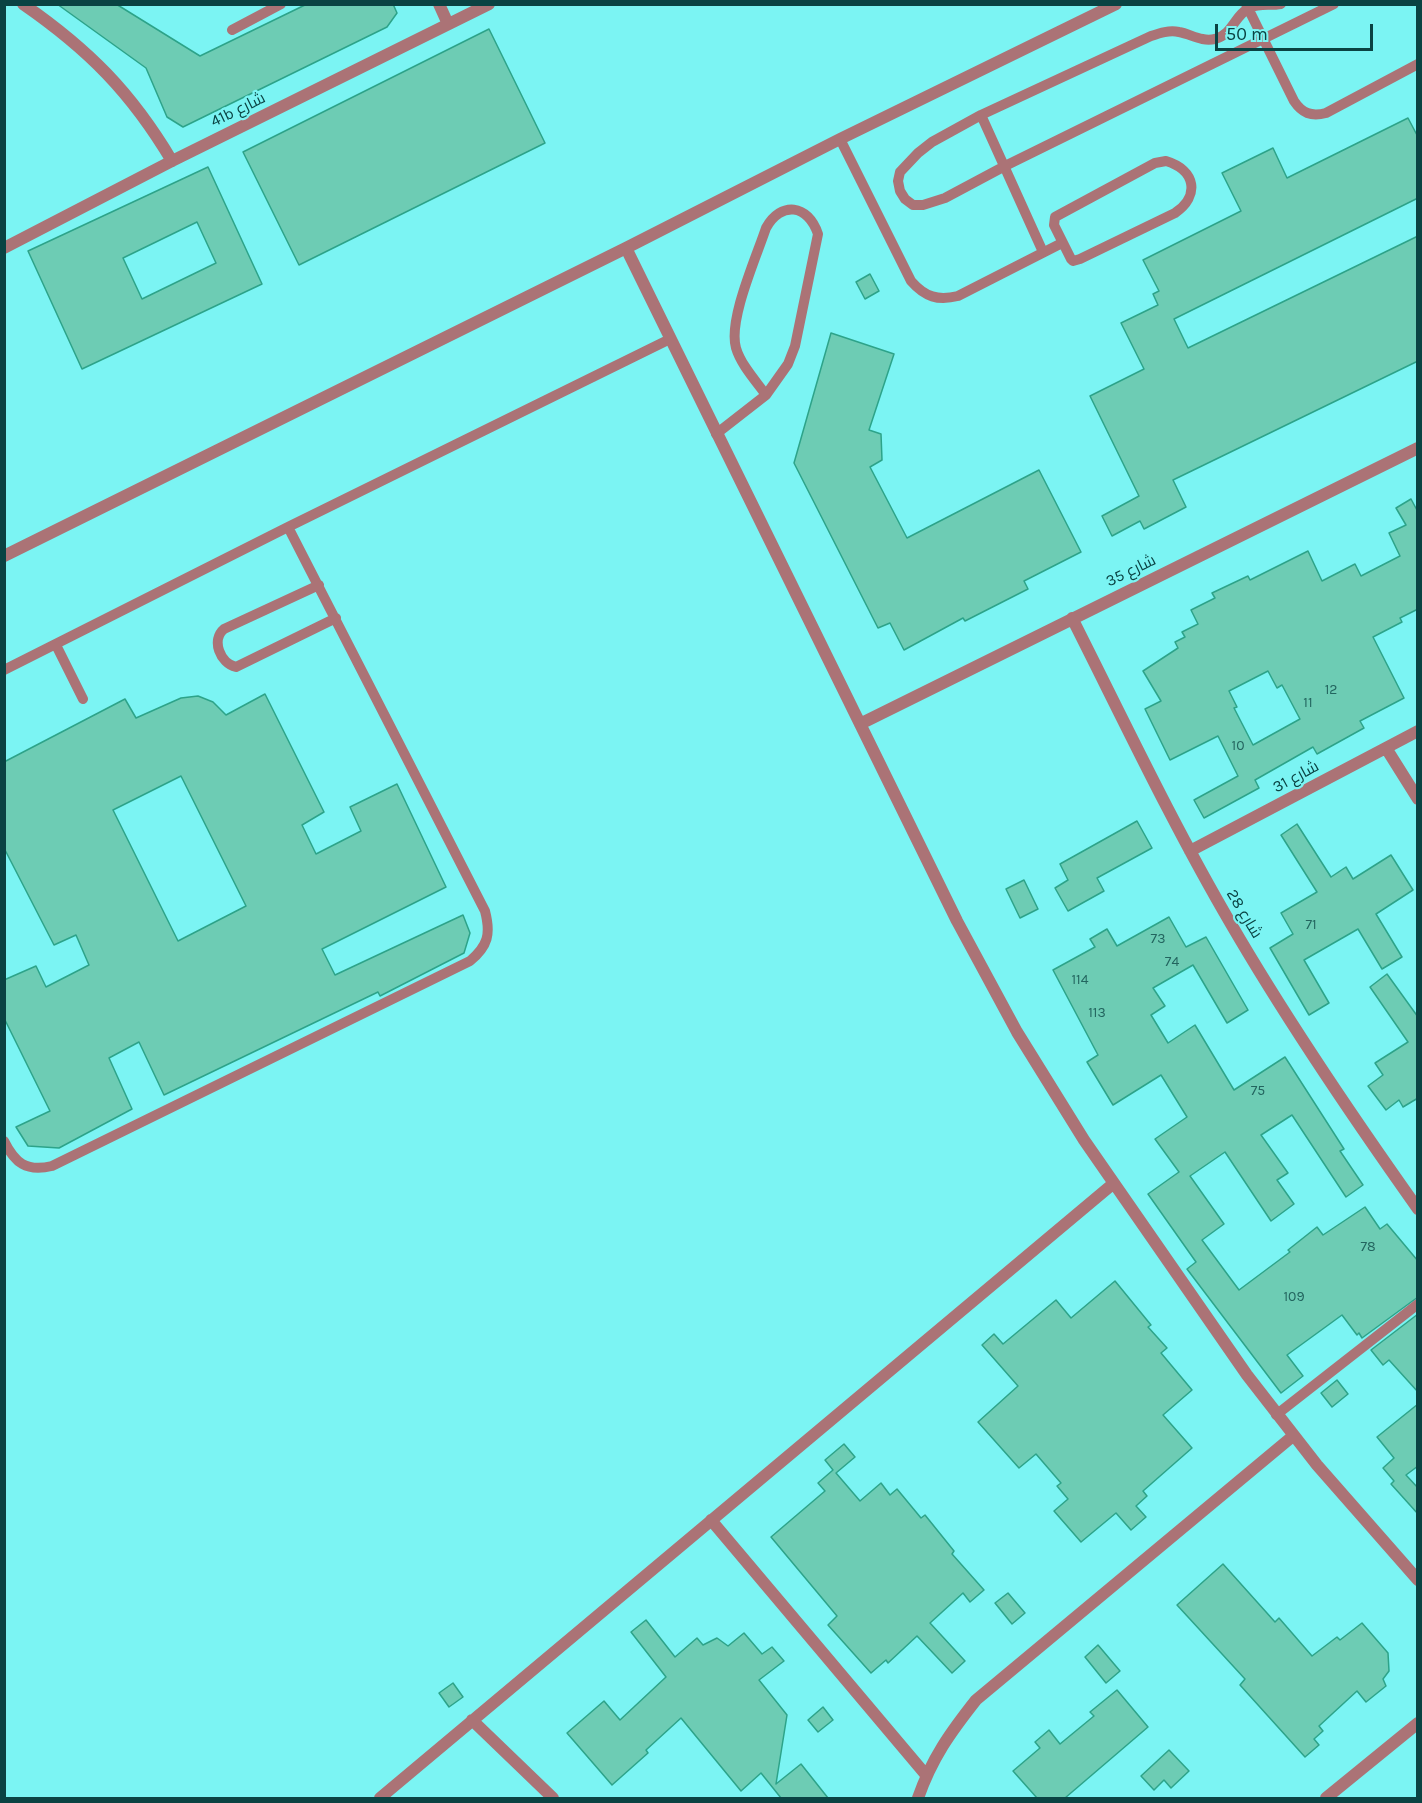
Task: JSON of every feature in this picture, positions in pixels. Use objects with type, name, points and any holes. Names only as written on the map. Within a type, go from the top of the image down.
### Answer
[{"type":"street","points":[[22,4],[72,40],[117,84],[156,134],[172,161]]},
{"type":"street","points":[[439,4],[448,24]]},
{"type":"street","name":"41b شارع","points":[[4,248],[172,161],[489,4]]},
{"type":"street","points":[[4,556],[1116,4]]},
{"type":"street","points":[[626,248],[986,977],[1050,1087],[1276,1415],[1418,1580]]},
{"type":"street","name":"شارع 35","points":[[860,724],[1418,448]]},
{"type":"street","name":"شارع 28","points":[[1072,618],[1190,851],[1231,925],[1281,1006],[1418,1209]]},
{"type":"street","name":"شارع 31","points":[[1190,851],[1418,731]]},
{"type":"street","points":[[1386,748],[1418,799]]},
{"type":"street","points":[[380,1798],[1114,1183]]},
{"type":"street","points":[[918,1798],[926,1775],[947,1736],[976,1700],[1293,1436]]},
{"type":"street","points":[[711,1520],[926,1775]]},
{"type":"street","points":[[472,1720],[553,1798]]},
{"type":"street","points":[[1326,1798],[1418,1723]]},
{"type":"lane","points":[[232,30],[281,4]]},
{"type":"lane","points":[[1247,6],[1281,4]]},
{"type":"lane","points":[[1247,6],[1225,35],[1203,40],[1181,32],[1161,33],[981,115],[939,137],[918,153],[900,172],[898,181],[900,191],[913,205],[923,205],[957,192],[1005,166],[1334,4]]},
{"type":"lane","points":[[1247,6],[1294,101],[1307,114],[1317,115],[1326,112],[1418,64]]},
{"type":"lane","points":[[981,115],[1044,252]]},
{"type":"lane","points":[[840,139],[911,281],[920,292],[932,298],[945,299],[958,296],[1062,243]]},
{"type":"lane","points":[[1166,161],[1178,165],[1187,173],[1192,184],[1191,196],[1185,207],[1175,213],[1077,261],[1071,259],[1062,243],[1053,222],[1057,214],[1155,163],[1166,161]]},
{"type":"lane","points":[[716,434],[766,395],[778,380],[795,346],[818,234],[814,222],[806,213],[794,209],[782,211],[772,218],[766,228],[735,322],[736,349],[766,395]]},
{"type":"lane","points":[[4,670],[669,339]]},
{"type":"lane","points":[[4,1141],[17,1161],[27,1167],[39,1169],[52,1166],[470,961],[480,952],[487,939],[488,925],[484,911],[288,527]]},
{"type":"lane","points":[[318,585],[224,629],[218,636],[217,645],[226,662],[236,667],[336,618]]},
{"type":"lane","points":[[56,645],[83,699]]},
{"type":"lane","points":[[1276,1415],[1418,1304]]},
{"type":"building","points":[[57,4],[116,4],[200,56],[307,4],[393,4],[397,13],[387,27],[183,127],[167,117],[146,68]]},
{"type":"building","points":[[489,29],[545,143],[299,265],[243,152]]},
{"type":"building","points":[[1408,118],[1418,137],[1418,198],[1174,319],[1188,348],[1418,236],[1418,361],[1173,480],[1186,507],[1144,529],[1140,521],[1112,536],[1102,516],[1139,496],[1090,396],[1144,369],[1121,323],[1158,305],[1153,294],[1159,291],[1143,260],[1241,211],[1222,173],[1273,148],[1287,178]]},
{"type":"building","points":[[208,167],[262,284],[82,369],[28,251]],"holes":[[[197,222],[216,263],[142,299],[123,258]]]},
{"type":"building","points":[[870,274],[879,291],[865,299],[856,282]]},
{"type":"building","points":[[831,333],[894,354],[869,430],[881,434],[882,460],[870,467],[907,538],[1039,470],[1081,552],[1024,581],[1028,589],[965,621],[963,618],[904,650],[890,623],[878,628],[794,463]]},
{"type":"building","points":[[1411,499],[1418,512],[1418,609],[1400,618],[1402,622],[1373,637],[1404,698],[1360,721],[1364,728],[1317,754],[1313,747],[1255,780],[1259,788],[1204,818],[1194,800],[1238,776],[1218,736],[1170,760],[1145,709],[1161,701],[1143,671],[1178,648],[1175,642],[1185,637],[1182,632],[1198,624],[1191,610],[1215,598],[1212,593],[1248,576],[1250,580],[1308,551],[1322,581],[1355,564],[1361,576],[1400,556],[1389,533],[1406,525],[1396,508]],"holes":[[[1268,671],[1277,688],[1282,685],[1300,719],[1253,745],[1234,708],[1237,707],[1229,691]]]},
{"type":"building","points":[[265,694],[324,812],[302,825],[316,854],[361,831],[350,807],[397,784],[446,887],[322,949],[335,975],[463,915],[470,933],[464,953],[380,996],[378,992],[164,1095],[139,1042],[109,1058],[132,1109],[59,1148],[28,1146],[16,1127],[50,1111],[4,1018],[4,980],[36,966],[46,987],[89,965],[76,935],[54,945],[4,848],[4,762],[125,699],[136,718],[181,698],[198,696],[213,702],[226,715]],"holes":[[[181,776],[246,906],[178,941],[113,810]]]},
{"type":"building","points":[[1137,821],[1152,848],[1097,878],[1104,891],[1068,911],[1055,888],[1068,880],[1060,864]]},
{"type":"building","points":[[1297,824],[1331,877],[1346,867],[1353,879],[1391,855],[1413,890],[1376,914],[1402,957],[1382,969],[1358,929],[1304,960],[1329,1003],[1309,1015],[1270,948],[1293,934],[1281,913],[1317,892],[1281,835]]},
{"type":"building","points":[[1024,880],[1038,909],[1020,918],[1006,889]]},
{"type":"building","points":[[1169,917],[1186,947],[1206,937],[1248,1010],[1227,1023],[1193,965],[1153,988],[1165,1006],[1151,1015],[1168,1043],[1195,1025],[1234,1090],[1285,1057],[1344,1149],[1340,1151],[1363,1185],[1346,1197],[1292,1115],[1261,1135],[1288,1173],[1277,1180],[1294,1204],[1271,1221],[1225,1152],[1190,1176],[1224,1224],[1202,1240],[1239,1290],[1290,1252],[1288,1250],[1317,1227],[1323,1235],[1365,1207],[1380,1229],[1387,1224],[1418,1261],[1418,1297],[1362,1338],[1359,1333],[1357,1335],[1342,1315],[1287,1355],[1303,1376],[1281,1393],[1187,1269],[1196,1262],[1148,1194],[1179,1172],[1155,1139],[1187,1117],[1161,1075],[1113,1105],[1087,1062],[1098,1055],[1053,970],[1095,947],[1090,939],[1107,929],[1117,946]]},
{"type":"building","points":[[1387,974],[1418,1017],[1418,1098],[1403,1107],[1399,1100],[1386,1110],[1368,1086],[1383,1075],[1375,1063],[1408,1042],[1370,987]]},
{"type":"building","points":[[1115,1281],[1151,1325],[1148,1327],[1167,1348],[1161,1353],[1192,1390],[1163,1415],[1192,1448],[1143,1491],[1147,1496],[1136,1506],[1146,1517],[1131,1530],[1116,1513],[1081,1542],[1054,1511],[1068,1499],[1057,1486],[1061,1483],[1036,1454],[1019,1468],[978,1422],[1018,1386],[982,1345],[994,1334],[1003,1344],[1056,1300],[1071,1318]]},
{"type":"building","points":[[1418,1314],[1418,1392],[1389,1360],[1383,1365],[1371,1350]]},
{"type":"building","points":[[1337,1380],[1348,1394],[1332,1407],[1321,1393]]},
{"type":"building","points":[[1418,1404],[1418,1466],[1406,1475],[1418,1488],[1418,1514],[1391,1484],[1394,1481],[1383,1468],[1394,1458],[1377,1437]]},
{"type":"building","points":[[844,1444],[855,1457],[836,1473],[860,1501],[881,1483],[890,1495],[897,1489],[921,1518],[925,1515],[954,1551],[952,1554],[984,1590],[970,1602],[963,1593],[930,1623],[965,1661],[952,1673],[917,1636],[888,1663],[886,1660],[871,1673],[828,1625],[837,1616],[771,1537],[825,1491],[818,1483],[833,1470],[825,1460]]},
{"type":"building","points":[[1223,1564],[1275,1622],[1279,1618],[1312,1656],[1337,1637],[1340,1640],[1362,1623],[1388,1653],[1389,1671],[1383,1679],[1386,1686],[1366,1702],[1357,1691],[1319,1726],[1323,1731],[1314,1739],[1319,1745],[1305,1757],[1240,1685],[1245,1679],[1177,1605]]},
{"type":"building","points":[[1008,1593],[1025,1613],[1012,1624],[995,1603]]},
{"type":"building","points":[[646,1620],[675,1657],[697,1638],[703,1645],[717,1638],[728,1646],[744,1633],[762,1654],[772,1647],[784,1661],[759,1680],[787,1715],[776,1784],[801,1764],[828,1798],[781,1798],[761,1773],[741,1791],[681,1718],[646,1750],[648,1753],[612,1785],[567,1733],[604,1701],[620,1720],[666,1677],[631,1632]]},
{"type":"building","points":[[1098,1645],[1120,1671],[1106,1683],[1085,1657]]},
{"type":"building","points":[[453,1683],[463,1697],[449,1707],[439,1693]]},
{"type":"building","points":[[1117,1690],[1148,1727],[1065,1798],[1037,1798],[1013,1771],[1040,1748],[1035,1742],[1049,1730],[1060,1744],[1094,1716],[1090,1712]]},
{"type":"building","points":[[823,1707],[833,1720],[818,1732],[808,1720]]},
{"type":"building","points":[[1169,1750],[1189,1771],[1171,1788],[1164,1780],[1154,1790],[1141,1776]]}]
